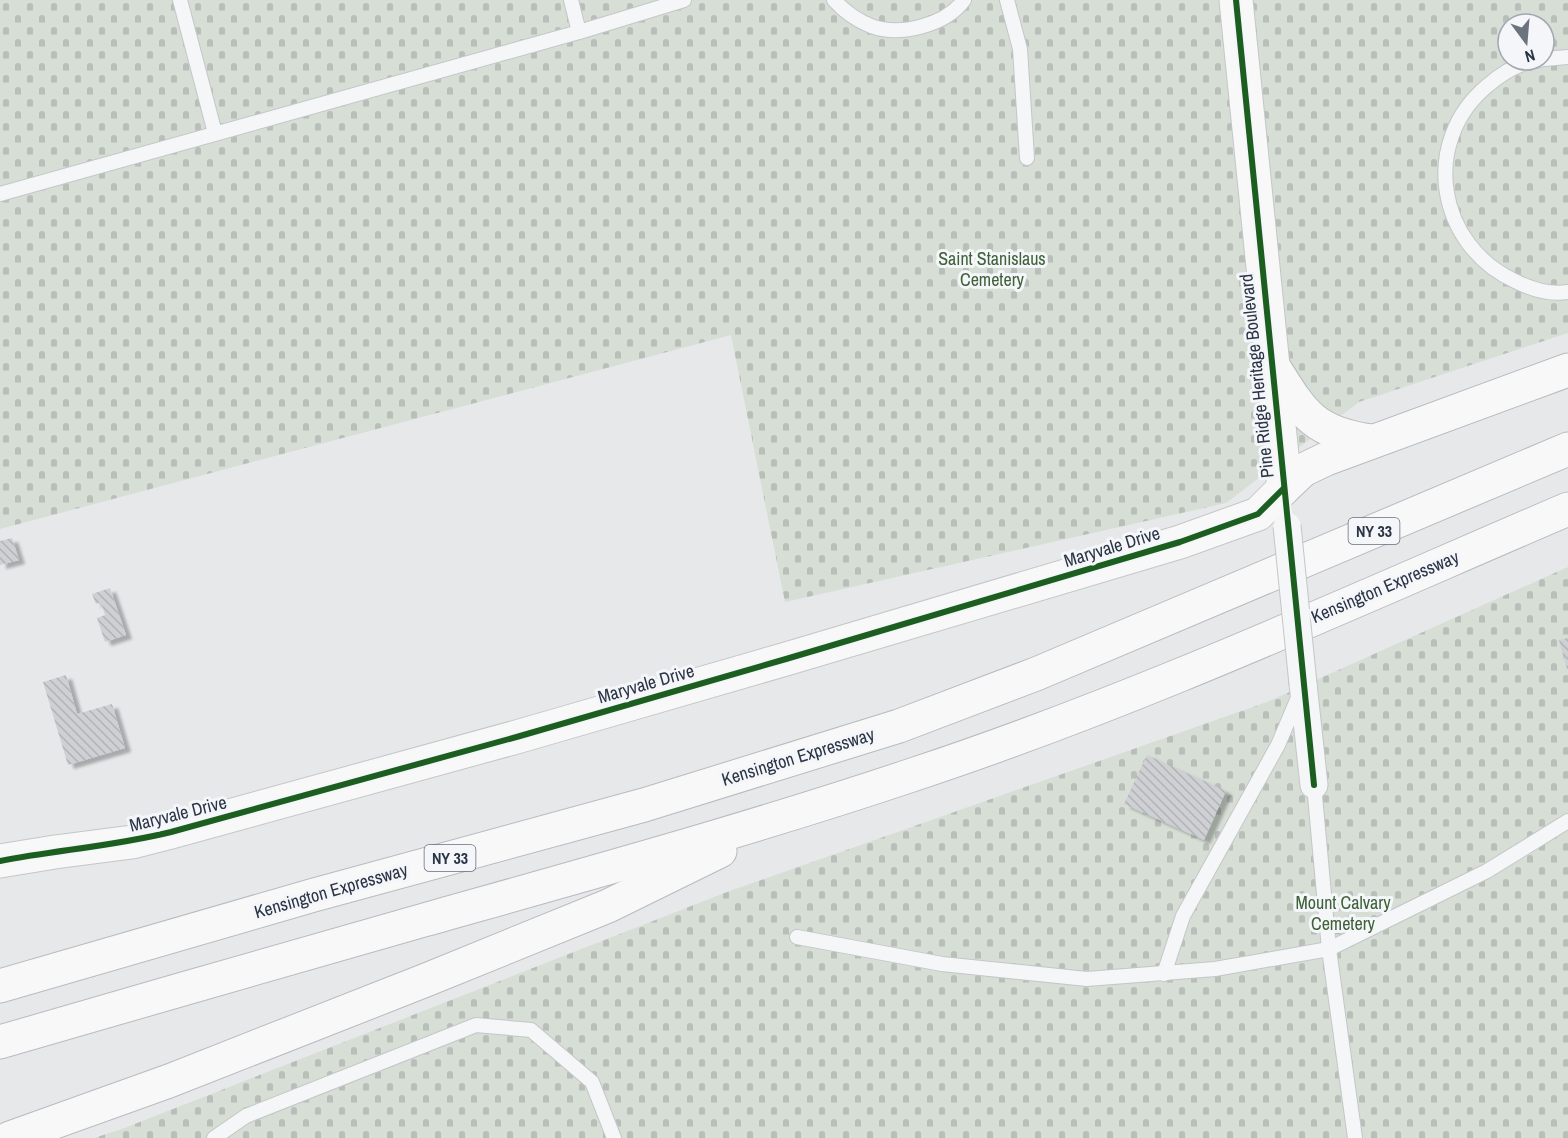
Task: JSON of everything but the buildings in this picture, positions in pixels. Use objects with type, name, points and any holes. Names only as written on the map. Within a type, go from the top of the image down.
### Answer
[{"type":"main road","name":"Pine Ridge Heritage Boulevard","points":[[1236,0],[1283,465],[1283,489]]},
{"type":"main road","points":[[1272,364],[1300,409],[1312,421],[1337,435],[1372,441]]},
{"type":"main road","name":"Maryvale Drive","points":[[0,861],[132,842],[161,835],[509,739],[1180,542],[1258,514],[1303,470],[1372,441],[1568,370]]},
{"type":"main road","name":"Kensington Expressway","points":[[0,986],[314,895],[644,805],[899,726],[1077,657],[1568,449]]},
{"type":"main road","name":"Kensington Expressway","points":[[0,1042],[612,867],[915,774],[1075,716],[1211,662],[1568,509]]},
{"type":"main road","points":[[10,1138],[169,1081],[608,906],[810,808]]},
{"type":"street","name":"Pine Ridge Heritage Boulevard","points":[[1283,489],[1314,785]]},
{"type":"lane","points":[[180,0],[216,134]]},
{"type":"lane","points":[[571,0],[579,32]]},
{"type":"lane","points":[[0,194],[579,32],[684,0]]},
{"type":"lane","points":[[834,0],[845,12],[873,27],[904,30],[934,23],[960,6],[964,0]]},
{"type":"lane","points":[[1007,0],[1020,50],[1027,158]]},
{"type":"lane","points":[[1506,72],[1476,95],[1459,118],[1447,150],[1446,196],[1459,230],[1473,251],[1497,273],[1530,288],[1559,293],[1568,292]]},
{"type":"lane","points":[[1164,974],[1183,916],[1278,745],[1303,684]]},
{"type":"lane","points":[[1314,785],[1329,949],[1355,1138]]},
{"type":"lane","points":[[797,937],[942,964],[1087,979],[1215,969],[1329,949],[1487,871],[1568,821]]},
{"type":"lane","points":[[214,1138],[246,1116],[476,1025],[531,1030],[592,1082],[614,1138]]},
{"type":"green space","name":"Saint Stanislaus Cemetery","points":[[0,0],[1568,0],[1568,333],[1359,402],[1226,503],[785,602],[731,335],[0,529]]},
{"type":"green space","name":"Mount Calvary Cemetery","points":[[1568,567],[1568,1138],[94,1138],[727,892],[1267,702]]},
{"type":"cycle path","points":[[1236,0],[1314,785]]},
{"type":"cycle path","points":[[0,861],[129,841],[171,832],[520,736],[786,659],[1180,542],[1258,514],[1283,489]]}]
